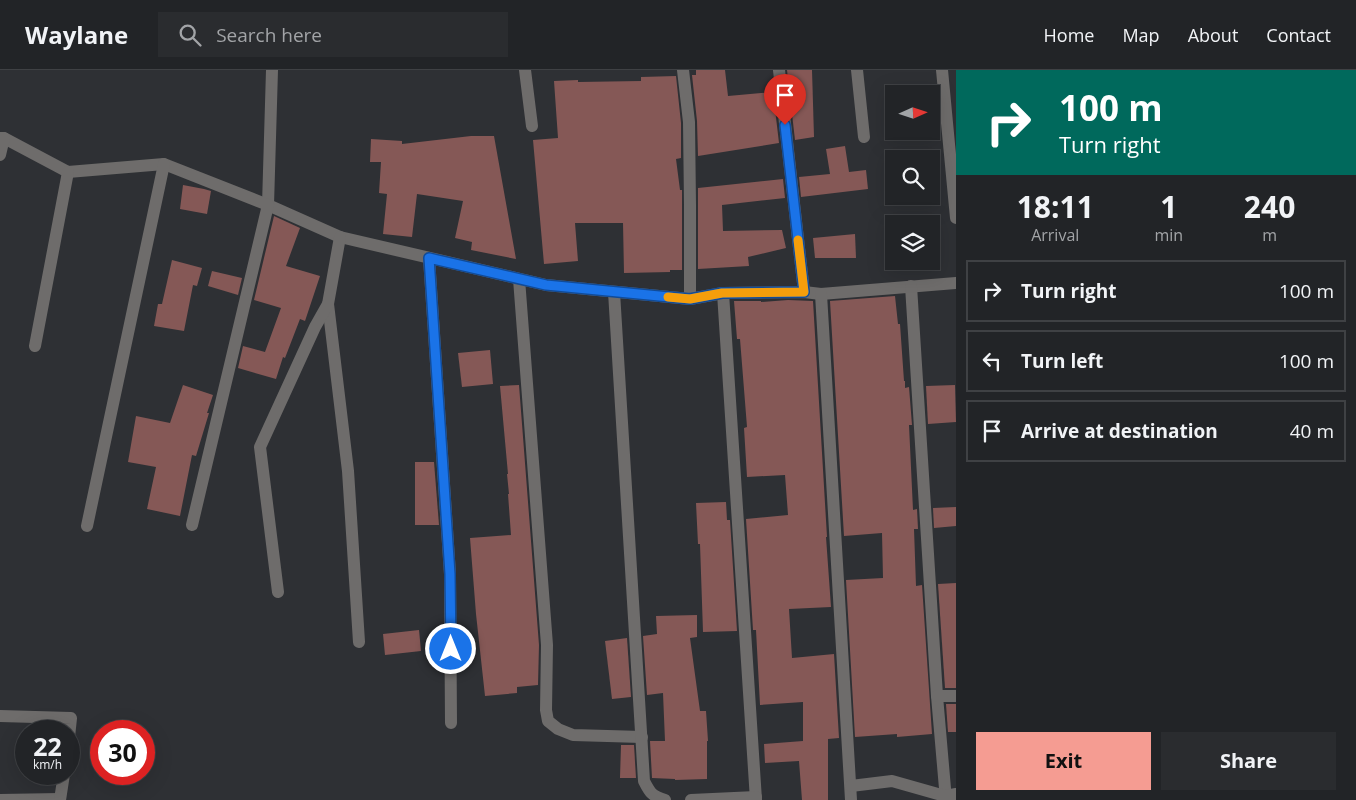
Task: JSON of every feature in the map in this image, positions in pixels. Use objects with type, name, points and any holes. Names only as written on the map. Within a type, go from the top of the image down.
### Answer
[{"type":"street","points":[[192,525],[268,205],[272,70]]},
{"type":"street","points":[[525,70],[532,126]]},
{"type":"street","points":[[683,70],[689,122],[690,299]]},
{"type":"street","points":[[779,70],[804,292]]},
{"type":"street","points":[[857,70],[864,137]]},
{"type":"street","points":[[942,70],[956,218]]},
{"type":"street","points":[[0,155],[2,138],[68,172],[164,164],[268,205],[340,237],[546,285],[690,299],[722,293],[804,292],[821,294],[956,283]]},
{"type":"street","points":[[87,526],[164,164]]},
{"type":"street","points":[[35,346],[68,172]]},
{"type":"street","points":[[340,237],[328,304],[348,471],[358,642]]},
{"type":"street","points":[[429,258],[450,574],[451,724]]},
{"type":"street","points":[[519,279],[546,645],[546,710],[548,721],[558,729],[573,734],[642,737]]},
{"type":"street","points":[[851,786],[892,781],[949,797],[937,696],[911,286]]},
{"type":"street","points":[[614,292],[644,781],[649,791],[656,797],[665,800]]},
{"type":"street","points":[[691,800],[756,798],[722,293]]},
{"type":"street","points":[[821,294],[852,800]]},
{"type":"street","points":[[278,592],[260,447],[315,327],[328,304]]},
{"type":"street","points":[[937,696],[956,696]]},
{"type":"street","points":[[0,716],[71,718],[71,720]]},
{"type":"street","points":[[0,800],[60,800],[62,785]]},
{"type":"building","points":[[696,70],[725,70],[728,96],[773,92],[779,143],[698,156],[697,121],[692,75],[696,75]]},
{"type":"building","points":[[787,70],[812,70],[814,137],[795,140]]},
{"type":"building","points":[[676,76],[681,123],[681,158],[676,159],[680,190],[682,190],[682,270],[624,273],[623,223],[575,223],[578,261],[544,264],[533,140],[558,138],[554,81],[641,81],[641,77]]},
{"type":"building","points":[[471,136],[494,136],[516,259],[471,250],[472,242],[455,238],[463,201],[417,194],[412,237],[383,234],[387,194],[379,193],[381,162],[370,162],[371,139],[402,141],[402,144]]},
{"type":"building","points":[[845,146],[849,172],[866,170],[868,189],[801,197],[799,177],[830,174],[826,149]]},
{"type":"building","points":[[783,179],[785,198],[722,205],[723,231],[782,230],[786,248],[748,257],[749,266],[698,269],[698,188]]},
{"type":"building","points":[[183,185],[211,191],[207,214],[180,209]]},
{"type":"building","points":[[274,216],[300,228],[286,266],[320,276],[305,321],[300,319],[285,358],[283,357],[276,379],[238,368],[243,346],[265,352],[281,308],[254,300]]},
{"type":"building","points":[[855,234],[856,258],[815,258],[813,238]]},
{"type":"building","points":[[172,260],[202,268],[197,286],[193,285],[184,331],[154,326],[158,304],[162,304]]},
{"type":"building","points":[[212,271],[242,278],[238,295],[208,286]]},
{"type":"building","points":[[895,296],[898,324],[900,324],[905,388],[909,387],[912,425],[909,425],[913,510],[917,509],[918,529],[914,529],[916,586],[922,585],[932,734],[897,737],[897,734],[855,737],[846,580],[883,578],[882,533],[844,536],[830,301]]},
{"type":"building","points":[[734,301],[813,301],[831,607],[789,609],[792,658],[834,654],[839,738],[828,739],[828,800],[802,800],[799,761],[765,763],[764,744],[803,741],[803,702],[760,705],[756,630],[753,630],[746,519],[788,515],[785,475],[747,477],[744,428],[747,427],[740,339],[737,339]]},
{"type":"building","points":[[490,350],[493,384],[462,387],[458,353]]},
{"type":"building","points":[[183,385],[213,395],[196,456],[192,455],[180,516],[147,509],[156,467],[128,462],[136,416],[170,423]]},
{"type":"building","points":[[519,385],[539,645],[538,685],[517,687],[517,693],[485,696],[470,538],[511,535],[500,386]]},
{"type":"building","points":[[955,385],[956,422],[928,424],[926,386]]},
{"type":"building","points":[[415,462],[434,462],[439,525],[415,525]]},
{"type":"building","points":[[726,502],[727,520],[730,520],[737,631],[703,632],[700,544],[698,544],[696,503]]},
{"type":"building","points":[[956,507],[956,526],[934,528],[933,508]]},
{"type":"building","points":[[956,583],[956,688],[945,688],[938,584]]},
{"type":"building","points":[[697,615],[697,637],[690,638],[700,711],[706,711],[708,741],[707,779],[675,780],[652,778],[650,741],[665,741],[663,693],[647,695],[643,636],[657,634],[656,616]]},
{"type":"building","points":[[419,630],[421,651],[385,655],[383,634]]},
{"type":"building","points":[[627,638],[631,697],[612,699],[605,641]]},
{"type":"building","points":[[946,704],[956,704],[956,732],[948,732]]},
{"type":"building","points":[[621,745],[634,745],[636,778],[620,778]]},
{"type":"slow traffic","points":[[668,297],[690,299],[722,293],[804,292],[798,240]]},
{"type":"route","points":[[451,649],[450,574],[429,258],[546,285],[690,299],[722,293],[804,292],[785,125]]}]
